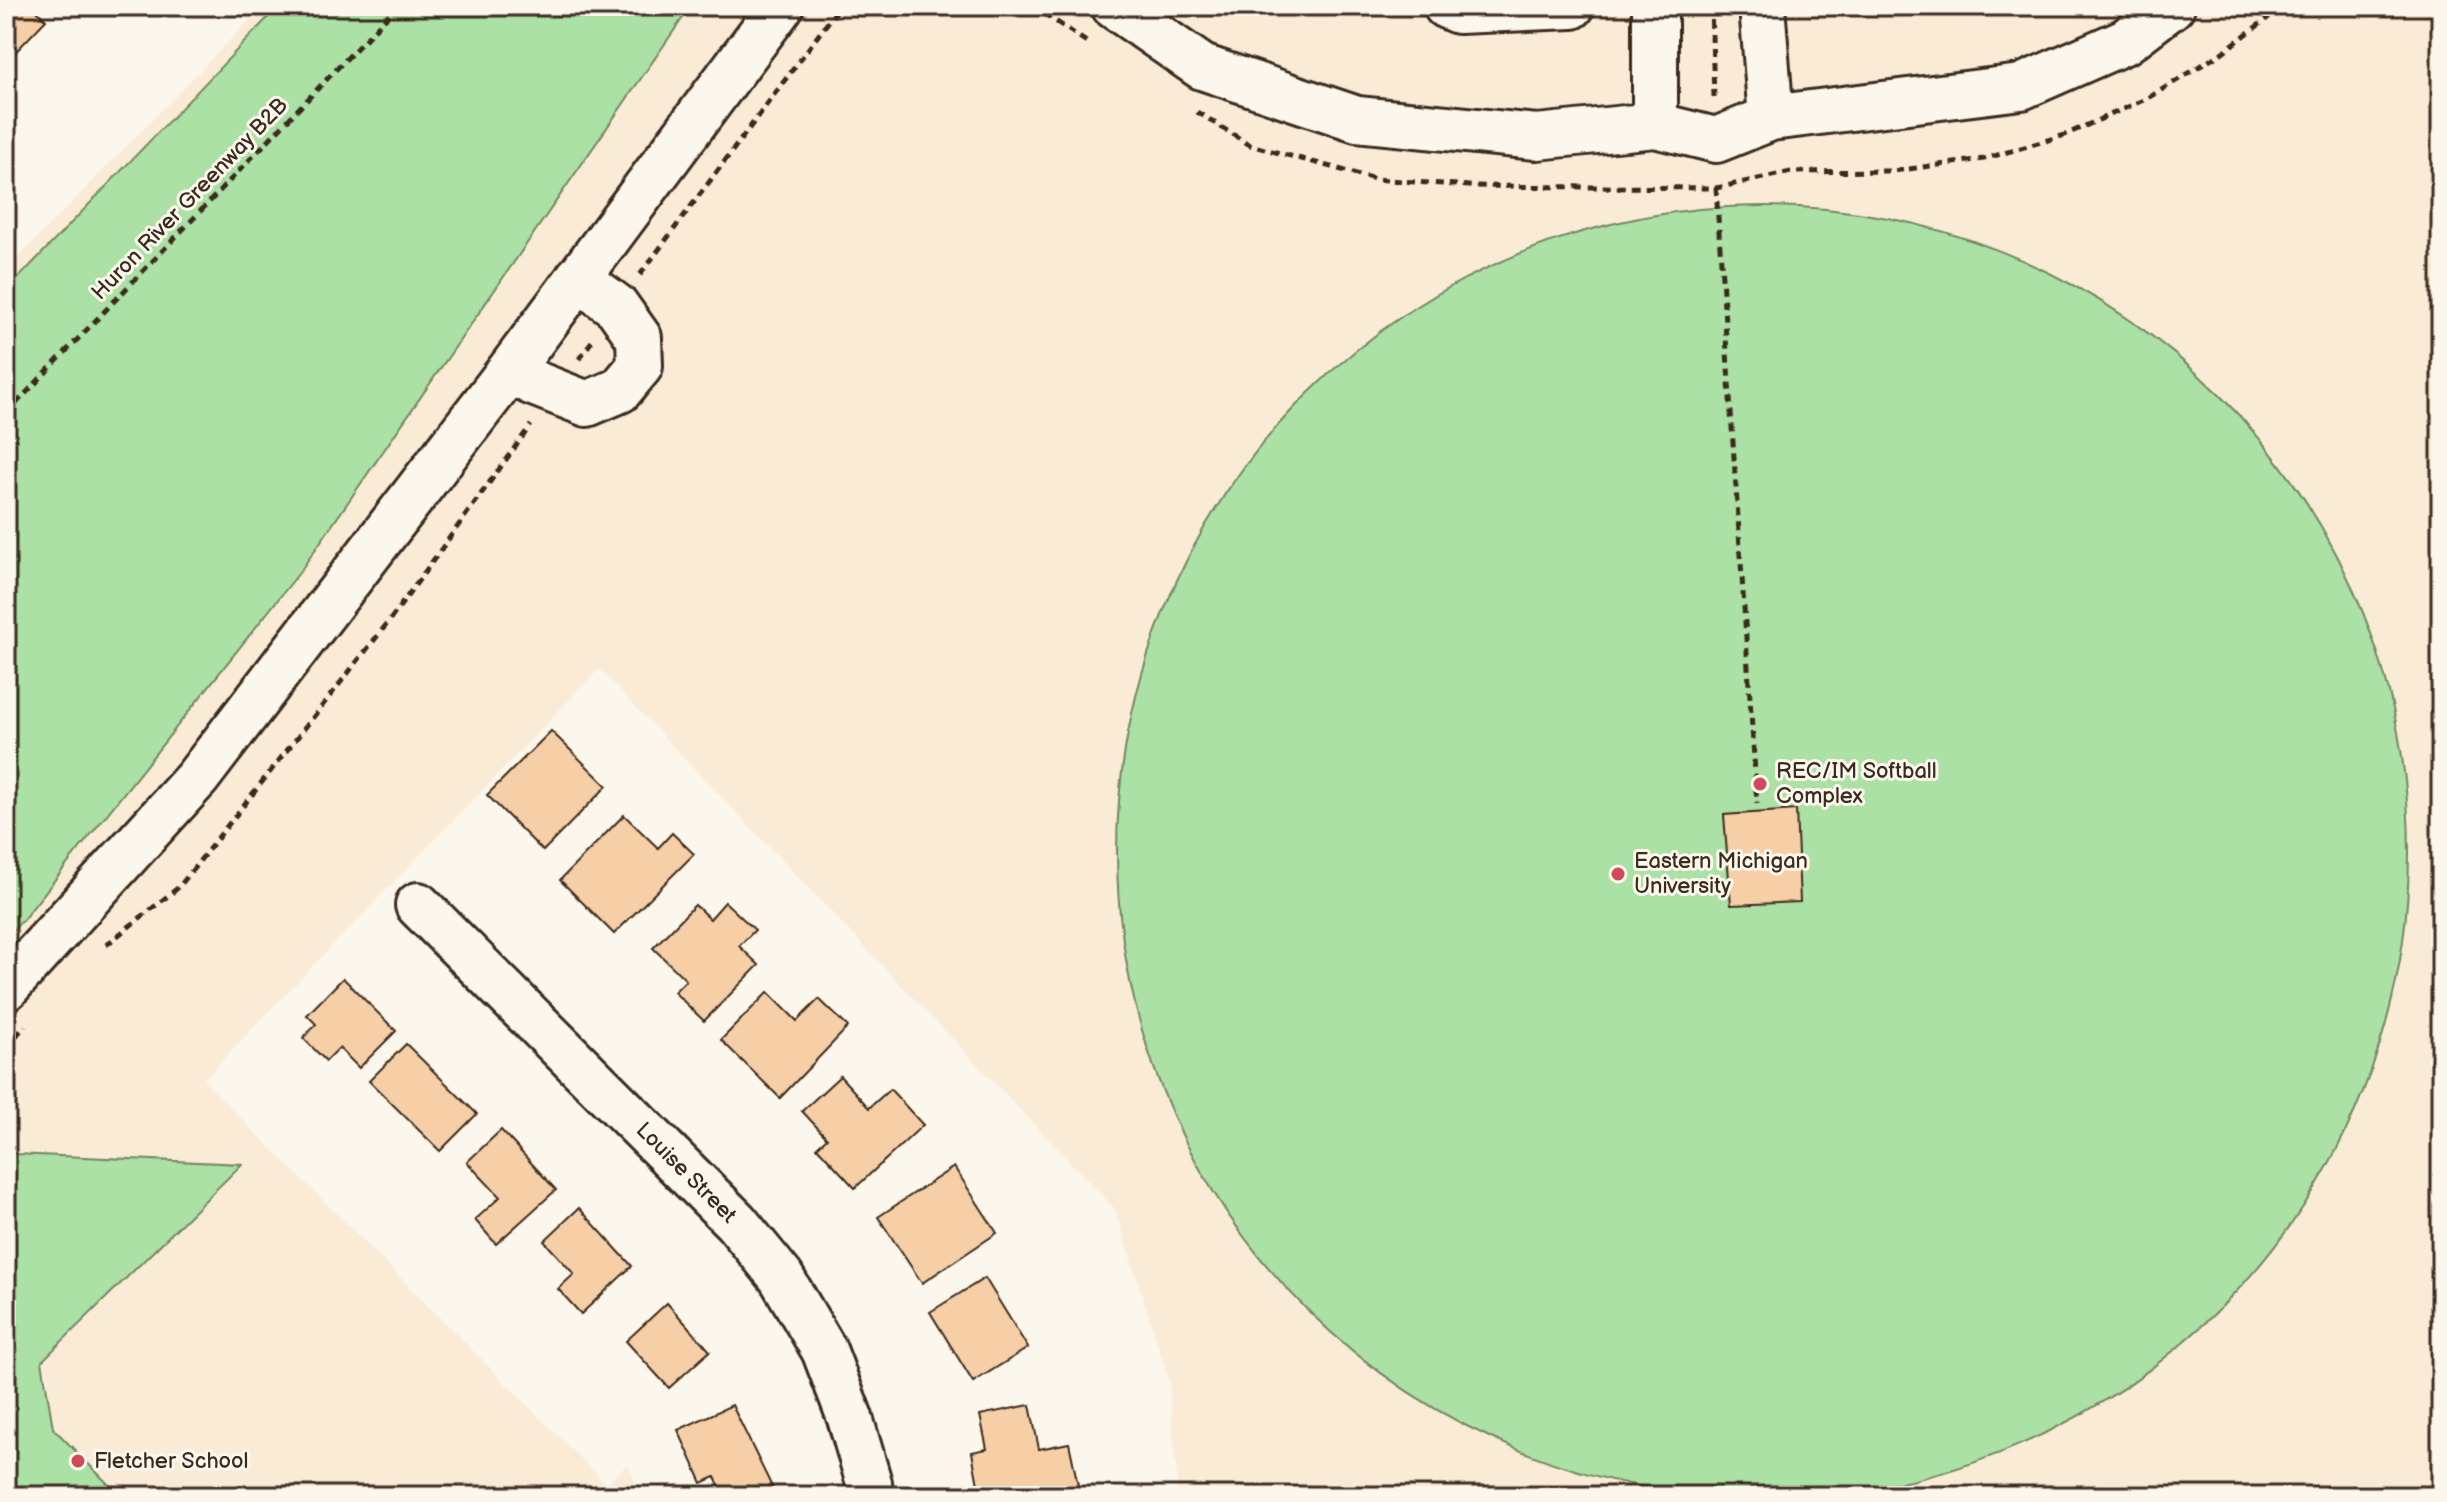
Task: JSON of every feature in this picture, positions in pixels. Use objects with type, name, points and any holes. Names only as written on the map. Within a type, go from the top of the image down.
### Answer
[{"type":"street","points":[[21,1002],[510,370],[781,6]]},
{"type":"street","points":[[1114,6],[1202,67],[1357,119],[1537,137],[1655,125],[1716,140],[1771,118],[2021,87],[2126,41],[2172,6]]},
{"type":"street","points":[[1446,6],[1458,11],[1572,6]]},
{"type":"street","points":[[1655,6],[1655,125]]},
{"type":"street","points":[[1762,6],[1771,118]]},
{"type":"street","points":[[510,370],[587,404],[620,390],[640,366],[639,338],[617,307],[578,278]]},
{"type":"street","name":"Louise Street","points":[[418,905],[736,1222],[781,1277],[824,1350],[850,1418],[870,1496]]},
{"type":"path","name":"Huron River Greenway B2B","points":[[6,414],[397,6]]},
{"type":"path","points":[[96,953],[179,887],[390,620],[840,6]]},
{"type":"path","points":[[1711,6],[1716,188],[1757,803]]},
{"type":"path","points":[[2436,6],[2441,10]]},
{"type":"path","points":[[6,1047],[21,1002]]},
{"type":"shaded area","name":"Eastern Michigan University","points":[[263,6],[2441,6],[2441,1496],[1178,1496],[1169,1380],[1115,1209],[599,669],[203,1080],[606,1484],[628,1464],[641,1496],[6,1496],[6,1425],[50,1379],[6,1336],[6,270]]},
{"type":"green space","points":[[279,6],[691,6],[299,573],[22,921],[6,936],[6,291]]},
{"type":"green space","name":"REC/IM Softball Complex","points":[[1763,206],[1826,209],[1889,218],[1951,234],[2010,255],[2068,282],[2122,315],[2173,352],[2220,395],[2263,442],[2300,493],[2333,547],[2360,605],[2381,664],[2397,726],[2406,789],[2409,852],[2406,915],[2397,978],[2381,1040],[2360,1099],[2333,1157],[2300,1211],[2263,1262],[2220,1309],[2173,1352],[2122,1389],[2068,1422],[2010,1449],[1951,1470],[1889,1486],[1826,1495],[1763,1498],[1700,1495],[1637,1486],[1575,1470],[1516,1449],[1458,1422],[1404,1389],[1353,1352],[1306,1309],[1263,1262],[1226,1211],[1193,1157],[1166,1099],[1145,1040],[1129,978],[1120,915],[1117,852],[1120,789],[1129,726],[1145,664],[1166,605],[1193,547],[1226,493],[1263,442],[1306,395],[1353,352],[1404,315],[1458,282],[1516,255],[1575,234],[1637,218],[1700,209]]},
{"type":"green space","points":[[6,1146],[15,1154],[242,1164],[42,1361],[53,1428],[120,1496],[6,1496]]},
{"type":"building","points":[[6,6],[32,6],[46,20],[6,62]]},
{"type":"building","points":[[551,731],[607,786],[543,851],[487,795]]},
{"type":"building","points":[[1796,810],[1800,902],[1731,905],[1724,815]]},
{"type":"building","points":[[624,815],[658,848],[672,833],[694,854],[614,934],[560,880]]},
{"type":"building","points":[[725,902],[755,930],[739,946],[759,965],[704,1021],[674,992],[686,980],[653,948],[695,905],[710,919]]},
{"type":"building","points":[[343,978],[396,1031],[359,1068],[339,1048],[326,1061],[303,1038],[316,1024],[307,1015]]},
{"type":"building","points":[[768,992],[797,1021],[819,999],[848,1027],[780,1098],[721,1040]]},
{"type":"building","points":[[406,1044],[477,1114],[440,1151],[369,1081]]},
{"type":"building","points":[[840,1076],[869,1108],[890,1089],[923,1125],[855,1188],[817,1147],[827,1138],[802,1111]]},
{"type":"building","points":[[501,1130],[556,1190],[496,1244],[475,1220],[500,1197],[467,1162]]},
{"type":"building","points":[[954,1167],[997,1233],[922,1283],[878,1217]]},
{"type":"building","points":[[579,1208],[632,1266],[581,1314],[558,1289],[574,1274],[544,1241]]},
{"type":"building","points":[[985,1278],[1028,1348],[973,1382],[930,1312]]},
{"type":"building","points":[[667,1303],[710,1351],[669,1388],[626,1341]]},
{"type":"building","points":[[732,1405],[774,1491],[764,1496],[724,1496],[715,1477],[702,1483],[678,1430]]},
{"type":"building","points":[[1030,1405],[1039,1449],[1069,1443],[1079,1490],[1049,1496],[980,1496],[972,1452],[987,1449],[980,1415]]},
{"type":"place","name":"REC/IM Softball Complex","points":[[1760,784]]},
{"type":"place","name":"Eastern Michigan University","points":[[1618,874]]},
{"type":"place","name":"Fletcher School","points":[[78,1461]]}]
